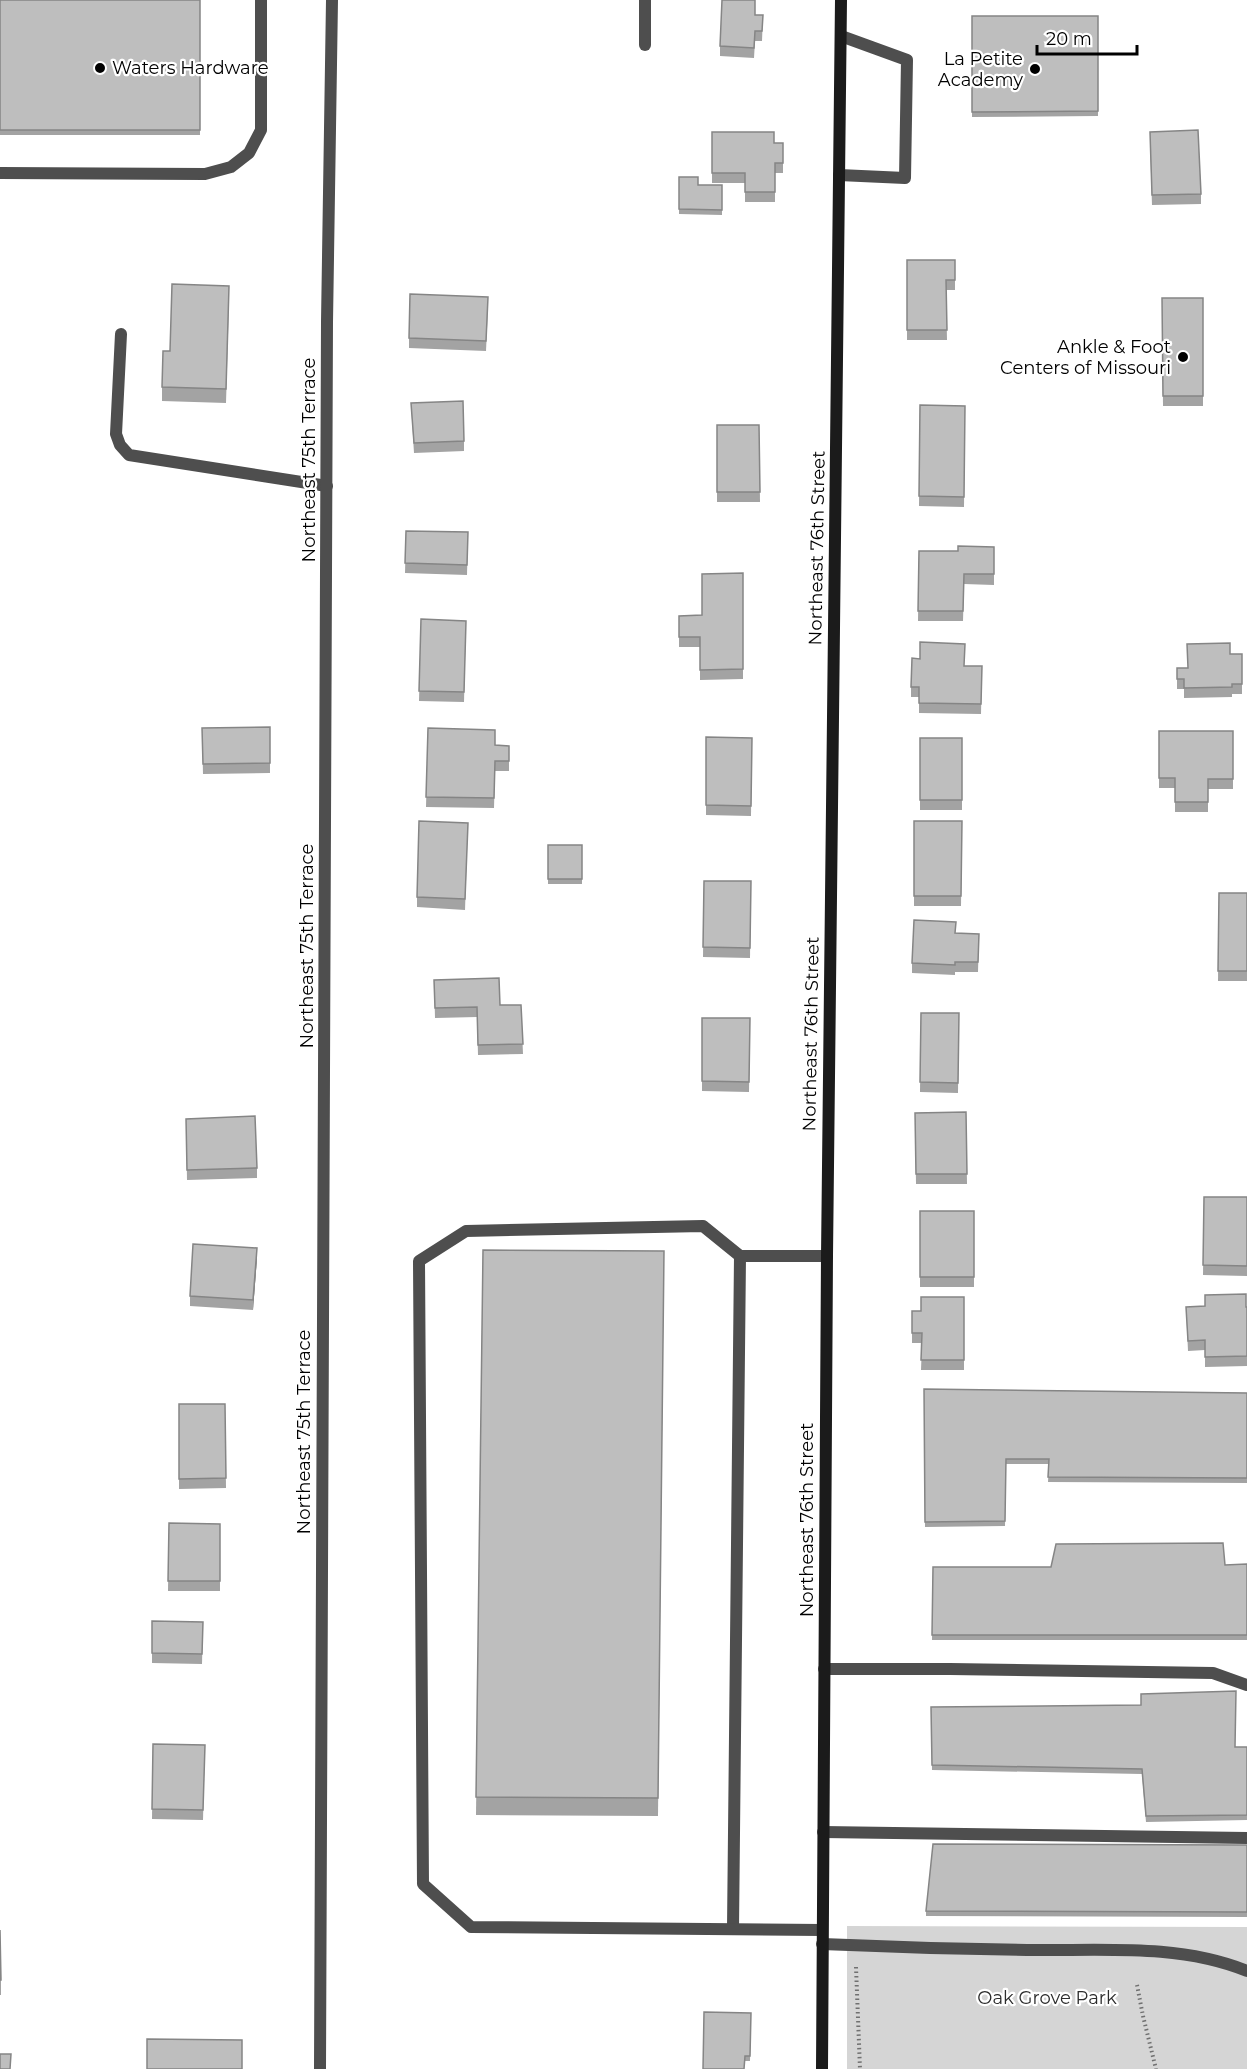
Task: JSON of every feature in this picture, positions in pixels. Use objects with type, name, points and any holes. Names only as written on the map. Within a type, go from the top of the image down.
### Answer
[{"type":"street","points":[[0,173],[204,174],[231,167],[249,153],[261,130],[261,0]]},
{"type":"street","name":"Northeast 75th Terrace","points":[[320,2069],[327,486],[332,0]]},
{"type":"street","points":[[645,0],[645,45]]},
{"type":"street","name":"Northeast 76th Street","points":[[822,2069],[827,1256],[841,0]]},
{"type":"street","points":[[839,175],[905,178],[908,60],[841,36]]},
{"type":"street","points":[[121,334],[116,434],[120,445],[129,455],[327,486]]},
{"type":"street","points":[[822,1930],[471,1927],[423,1884],[419,1261],[466,1231],[703,1226],[740,1256],[827,1256]]},
{"type":"street","points":[[733,1929],[740,1256]]},
{"type":"street","points":[[824,1669],[1213,1673],[1247,1685]]},
{"type":"street","points":[[823,1832],[1247,1838]]},
{"type":"street","points":[[822,1944],[914,1949],[1167,1951],[1226,1963],[1247,1971]]},
{"type":"path","points":[[856,1960],[860,2069]]},
{"type":"path","points":[[1137,1985],[1156,2069]]},
{"type":"green space","name":"Oak Grove Park","points":[[847,1926],[1247,1927],[1247,2069],[847,2069]]},
{"type":"building","name":"Waters Hardware","points":[[0,0],[200,0],[200,130],[0,130]]},
{"type":"building","points":[[722,0],[755,0],[755,15],[763,15],[762,31],[755,31],[754,48],[720,46]]},
{"type":"building","name":"La Petite Academy","points":[[972,16],[1098,16],[1098,111],[972,112]]},
{"type":"building","points":[[1198,130],[1201,194],[1152,195],[1150,132]]},
{"type":"building","points":[[712,132],[774,132],[774,143],[783,143],[783,163],[775,163],[775,192],[745,192],[745,173],[712,173]]},
{"type":"building","points":[[679,177],[698,177],[698,185],[722,185],[722,210],[679,209]]},
{"type":"building","points":[[907,260],[955,260],[955,280],[946,280],[947,330],[907,330]]},
{"type":"building","points":[[172,284],[229,286],[226,389],[162,387],[163,351],[170,351]]},
{"type":"building","points":[[410,294],[488,297],[486,341],[409,338]]},
{"type":"building","name":"Ankle & Foot Centers of Missouri","points":[[1162,298],[1203,298],[1203,396],[1163,396]]},
{"type":"building","points":[[463,401],[464,441],[414,443],[411,403]]},
{"type":"building","points":[[920,405],[965,406],[964,497],[919,496]]},
{"type":"building","points":[[717,425],[759,425],[760,492],[717,492]]},
{"type":"building","points":[[406,531],[468,532],[467,565],[405,563]]},
{"type":"building","points":[[958,546],[994,547],[994,574],[964,574],[963,611],[918,611],[919,551],[958,551]]},
{"type":"building","points":[[743,573],[743,669],[700,670],[700,637],[679,637],[679,616],[702,615],[702,574]]},
{"type":"building","points":[[421,619],[466,621],[464,692],[419,691]]},
{"type":"building","points":[[920,642],[965,644],[964,666],[982,666],[981,704],[919,703],[919,687],[911,687],[912,658],[920,659]]},
{"type":"building","points":[[1230,643],[1230,654],[1242,654],[1242,684],[1232,684],[1232,687],[1184,688],[1184,679],[1177,679],[1177,668],[1188,668],[1187,644]]},
{"type":"building","points":[[270,727],[270,763],[203,764],[202,728]]},
{"type":"building","points":[[428,728],[495,730],[495,745],[509,746],[509,761],[495,761],[494,798],[426,797]]},
{"type":"building","points":[[1159,731],[1233,731],[1233,779],[1208,779],[1208,802],[1175,802],[1175,778],[1159,778]]},
{"type":"building","points":[[706,737],[752,738],[751,806],[706,805]]},
{"type":"building","points":[[920,738],[962,738],[962,800],[920,800]]},
{"type":"building","points":[[419,821],[468,823],[465,899],[417,897]]},
{"type":"building","points":[[914,821],[962,821],[961,896],[914,896]]},
{"type":"building","points":[[548,845],[582,845],[582,879],[548,879]]},
{"type":"building","points":[[704,881],[751,881],[750,948],[703,947]]},
{"type":"building","points":[[1219,893],[1247,893],[1247,971],[1218,971]]},
{"type":"building","points":[[914,920],[956,922],[955,933],[979,934],[978,962],[955,962],[955,965],[912,963]]},
{"type":"building","points":[[499,978],[500,1005],[521,1005],[523,1044],[478,1045],[477,1007],[435,1008],[434,980]]},
{"type":"building","points":[[921,1013],[959,1013],[958,1083],[920,1082]]},
{"type":"building","points":[[702,1018],[750,1018],[749,1082],[702,1081]]},
{"type":"building","points":[[966,1112],[967,1174],[916,1174],[915,1113]]},
{"type":"building","points":[[255,1116],[257,1168],[187,1170],[186,1119]]},
{"type":"building","points":[[1204,1197],[1247,1197],[1247,1266],[1203,1265]]},
{"type":"building","points":[[920,1211],[974,1211],[974,1277],[920,1277]]},
{"type":"building","points":[[193,1244],[257,1248],[253,1300],[190,1296]]},
{"type":"building","points":[[483,1250],[664,1251],[658,1798],[476,1797]]},
{"type":"building","points":[[1246,1294],[1247,1356],[1205,1357],[1205,1340],[1188,1341],[1186,1307],[1205,1306],[1205,1295]]},
{"type":"building","points":[[921,1297],[964,1297],[964,1360],[921,1360],[922,1333],[912,1333],[912,1311],[921,1311]]},
{"type":"building","points":[[924,1389],[1247,1393],[1247,1478],[1048,1477],[1049,1459],[1006,1459],[1005,1521],[925,1522]]},
{"type":"building","points":[[179,1404],[225,1404],[226,1478],[179,1479]]},
{"type":"building","points":[[169,1523],[220,1524],[220,1581],[168,1581]]},
{"type":"building","points":[[1223,1543],[1225,1565],[1247,1564],[1247,1635],[932,1635],[933,1567],[1051,1567],[1056,1544]]},
{"type":"building","points":[[152,1621],[203,1622],[202,1654],[152,1653]]},
{"type":"building","points":[[1236,1691],[1235,1747],[1247,1747],[1247,1815],[1146,1816],[1142,1769],[932,1765],[931,1707],[1141,1705],[1141,1694]]},
{"type":"building","points":[[153,1744],[205,1745],[203,1810],[152,1809]]},
{"type":"building","points":[[933,1844],[1247,1845],[1247,1912],[926,1911]]},
{"type":"building","points":[[0,1930],[1,1980],[0,1980]]},
{"type":"building","points":[[704,2012],[751,2013],[750,2056],[745,2056],[744,2069],[703,2069]]},
{"type":"building","points":[[147,2039],[242,2040],[242,2069],[147,2069]]},
{"type":"building","points":[[0,2054],[11,2054],[10,2069],[0,2069]]},
{"type":"place","name":"Waters Hardware","points":[[100,68]]},
{"type":"place","name":"La Petite Academy","points":[[1035,69]]},
{"type":"place","name":"Ankle & Foot Centers of Missouri","points":[[1183,357]]}]
